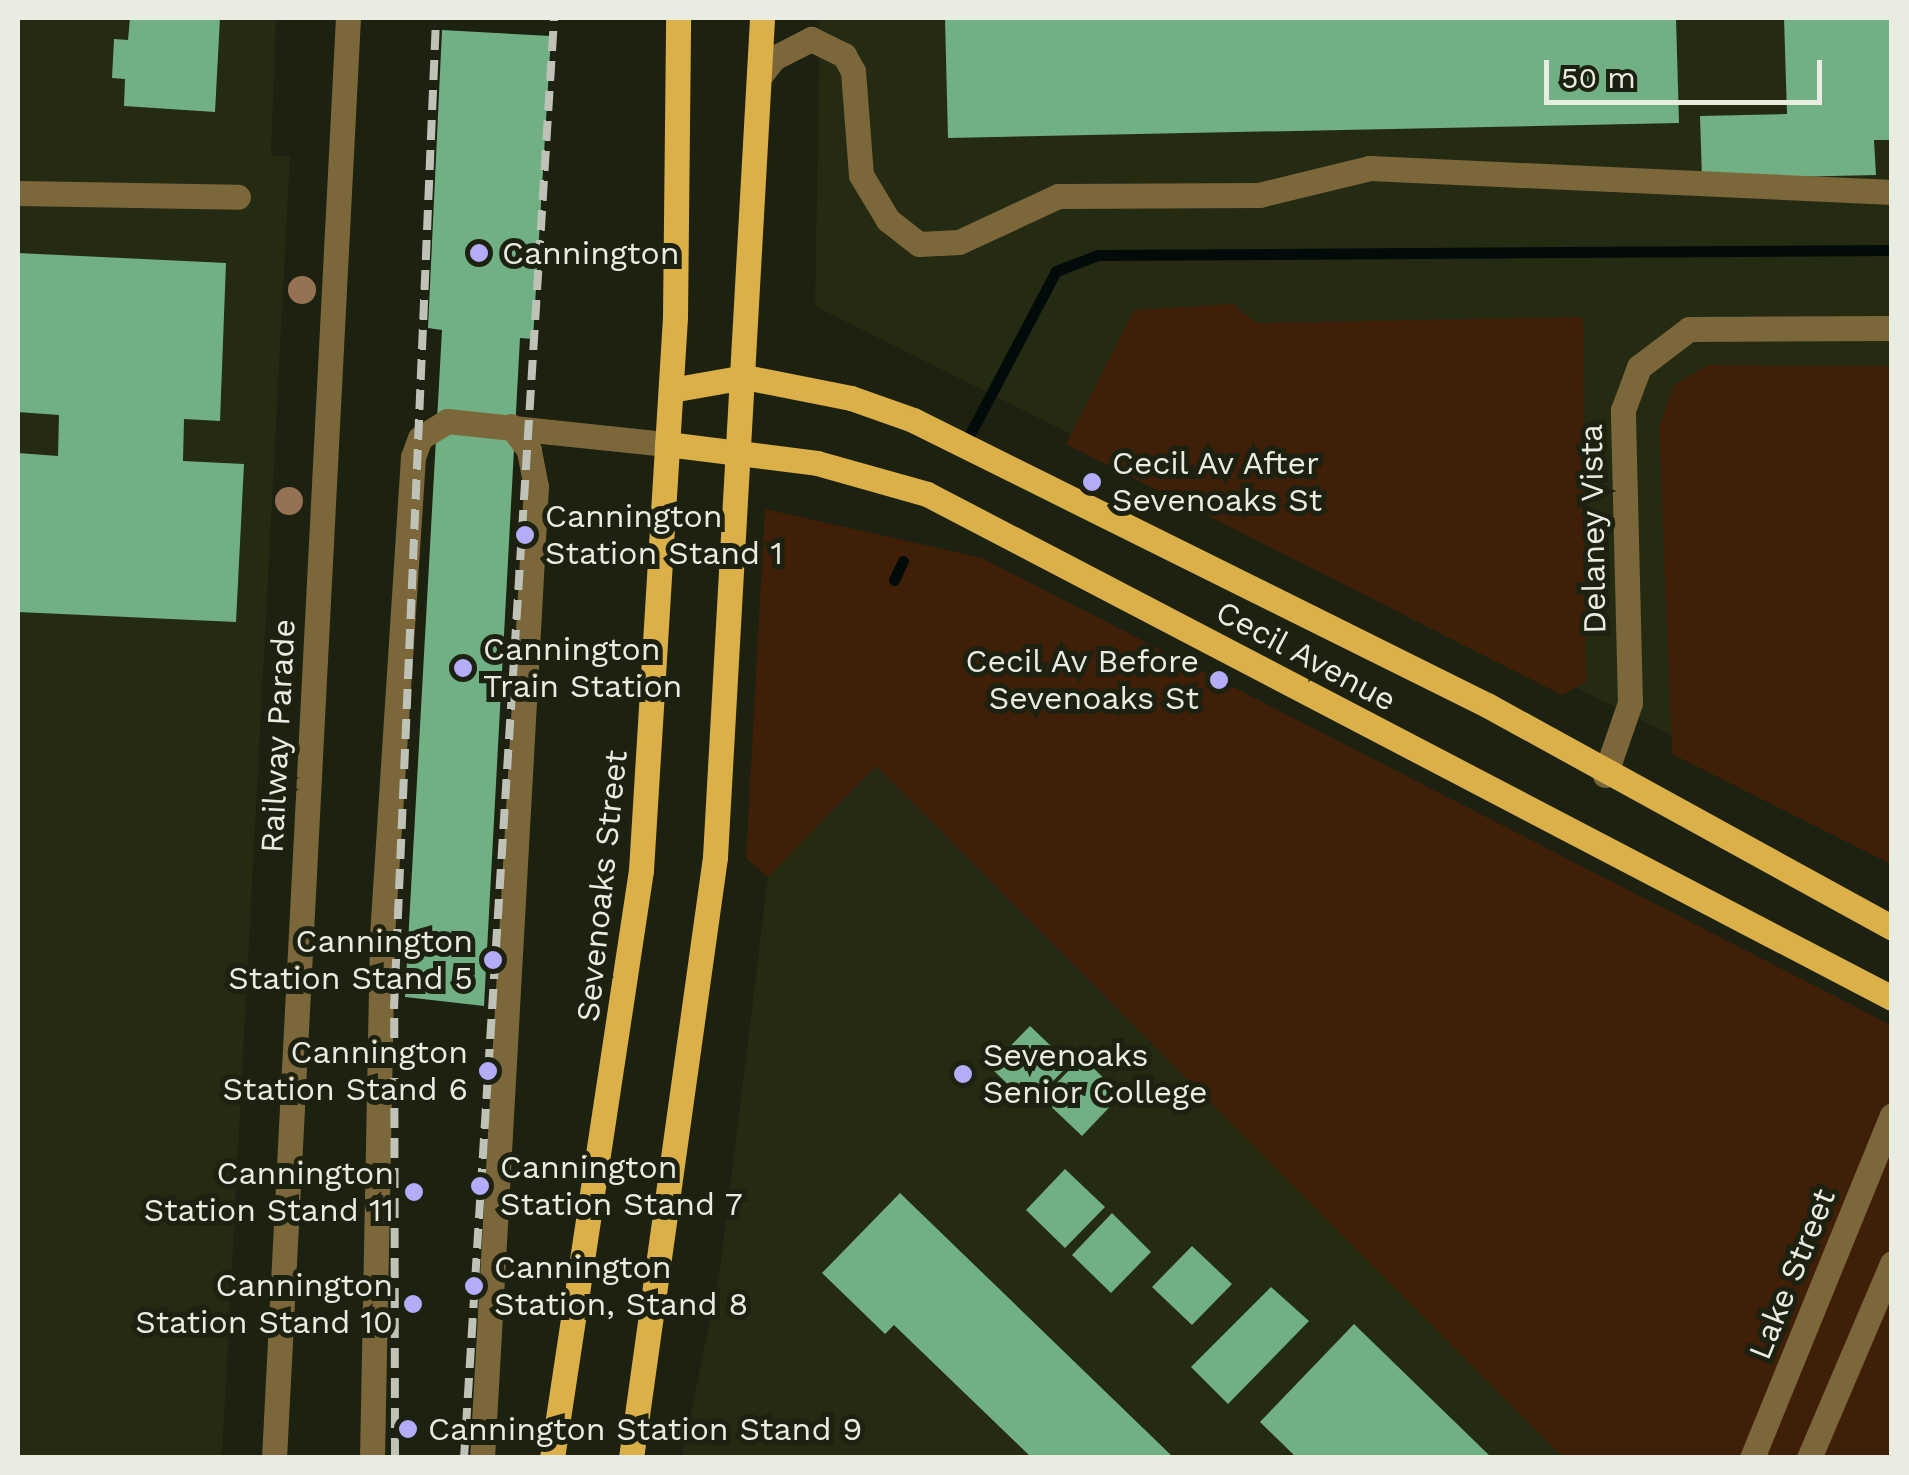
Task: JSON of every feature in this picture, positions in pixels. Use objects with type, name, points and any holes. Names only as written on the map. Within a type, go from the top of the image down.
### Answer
[{"type":"main road","name":"Sevenoaks Street","points":[[552,1458],[640,870],[671,390],[678,18]]},
{"type":"main road","points":[[631,1458],[715,858],[745,377],[762,18]]},
{"type":"main road","name":"Cecil Avenue","points":[[671,390],[745,377],[851,398],[966,445],[1487,706],[1605,776],[1892,928]]},
{"type":"main road","name":"Cecil Avenue","points":[[667,444],[817,463],[926,494],[1892,998]]},
{"type":"street","name":"Railway Parade","points":[[274,1458],[348,18]]},
{"type":"street","points":[[759,77],[774,58],[811,39],[844,54],[853,71],[861,175],[888,220],[919,244],[958,242],[1058,196],[1259,195],[1370,168],[1892,192]]},
{"type":"street","points":[[18,193],[238,197]]},
{"type":"street","name":"Delaney Vista","points":[[1605,776],[1630,703],[1623,410],[1639,366],[1690,328],[1892,328]]},
{"type":"street","points":[[372,1458],[382,936],[413,456],[420,438],[446,421],[667,444]]},
{"type":"street","points":[[482,1458],[536,486],[529,450],[511,426]]},
{"type":"street","name":"Lake Street","points":[[1752,1458],[1892,1115]]},
{"type":"street","points":[[1808,1458],[1892,1264]]},
{"type":"shaded area","points":[[18,18],[276,18],[271,155],[290,157],[222,1457],[18,1457]]},
{"type":"shaded area","points":[[820,18],[1891,18],[1891,845],[815,306]]},
{"type":"shaded area","points":[[1233,304],[1256,323],[1583,317],[1586,682],[1562,695],[1066,444],[1134,310]]},
{"type":"shaded area","points":[[1708,365],[1891,366],[1891,864],[1672,754],[1659,427],[1674,385]]},
{"type":"shaded area","points":[[765,509],[982,558],[1891,1025],[1891,1457],[1563,1457],[876,766],[768,877],[746,858]]},
{"type":"shaded area","name":"Sevenoaks Senior College","points":[[875,765],[1563,1457],[682,1458],[720,1270],[768,877]]},
{"type":"building","points":[[130,18],[220,18],[215,112],[124,106],[125,79],[112,78],[114,39],[128,40]]},
{"type":"building","points":[[945,18],[1676,18],[1679,123],[948,138]]},
{"type":"building","points":[[1784,18],[1892,18],[1892,140],[1874,140],[1876,175],[1702,179],[1700,116],[1787,114]]},
{"type":"building","name":"Cannington Train Station","points":[[442,30],[551,36],[533,339],[520,338],[484,1006],[405,997],[442,330],[428,328]]},
{"type":"building","points":[[18,253],[226,263],[220,421],[184,419],[183,461],[244,464],[236,622],[18,612],[18,453],[58,456],[59,415],[18,412]]},
{"type":"building","points":[[1030,1026],[1070,1064],[1029,1105],[990,1067]]},
{"type":"building","points":[[1082,1057],[1121,1095],[1082,1136],[1042,1098]]},
{"type":"building","points":[[1065,1169],[1105,1207],[1065,1248],[1026,1210]]},
{"type":"building","points":[[900,1193],[1174,1458],[1032,1458],[894,1325],[885,1334],[822,1273]]},
{"type":"building","points":[[1112,1213],[1151,1252],[1111,1293],[1072,1255]]},
{"type":"building","points":[[1192,1246],[1232,1284],[1192,1325],[1152,1287]]},
{"type":"building","points":[[1271,1287],[1309,1321],[1228,1404],[1191,1367]]},
{"type":"building","points":[[1354,1324],[1492,1458],[1297,1458],[1260,1422]]},
{"type":"waterway","points":[[970,434],[1056,271],[1098,255],[1892,250]]},
{"type":"waterway","points":[[894,580],[903,561]]},
{"type":"railway","points":[[395,1458],[394,1009],[436,18]]},
{"type":"railway","points":[[464,1458],[554,18]]},
{"type":"place","name":"Cannington","points":[[479,253]]},
{"type":"place","name":"Cecil Av After Sevenoaks St","points":[[1092,482]]},
{"type":"place","name":"Cannington Station Stand 1","points":[[525,535]]},
{"type":"place","name":"Cannington Train Station","points":[[463,668]]},
{"type":"place","name":"Cecil Av Before Sevenoaks St","points":[[1219,680]]},
{"type":"place","name":"Cannington Station Stand 5","points":[[493,960]]},
{"type":"place","name":"Cannington Station Stand 6","points":[[488,1071]]},
{"type":"place","name":"Sevenoaks Senior College","points":[[963,1074]]},
{"type":"place","name":"Cannington Station Stand 7","points":[[480,1186]]},
{"type":"place","name":"Cannington Station Stand 11","points":[[414,1192]]},
{"type":"place","name":"Cannington Station, Stand 8","points":[[474,1286]]},
{"type":"place","name":"Cannington Station Stand 10","points":[[413,1304]]},
{"type":"place","name":"Cannington Station Stand 9","points":[[408,1429]]}]
